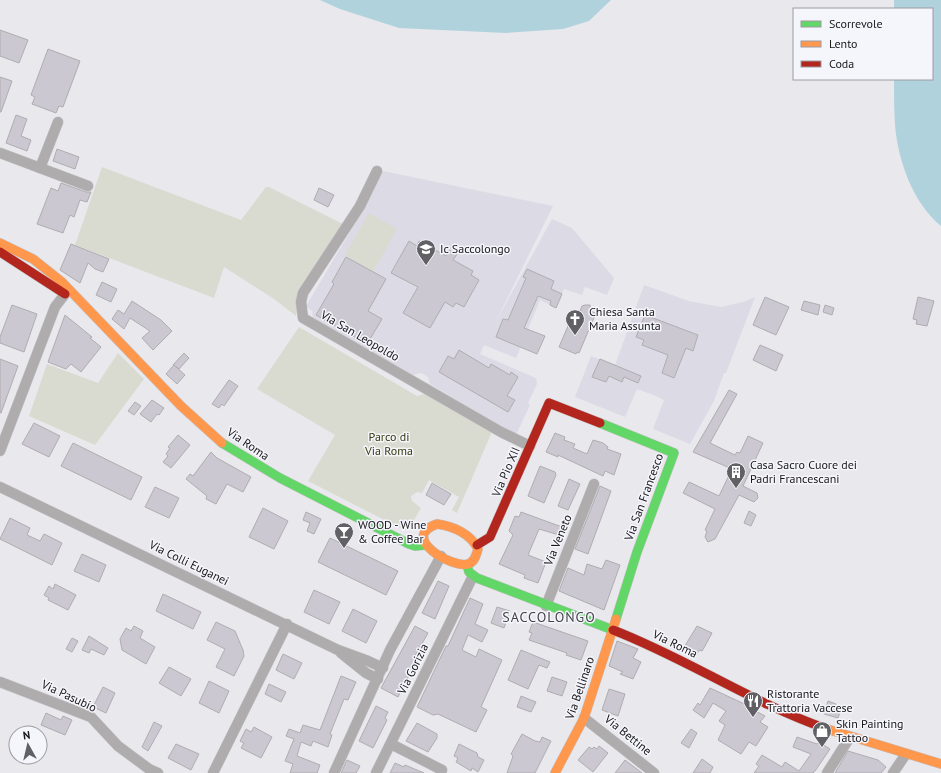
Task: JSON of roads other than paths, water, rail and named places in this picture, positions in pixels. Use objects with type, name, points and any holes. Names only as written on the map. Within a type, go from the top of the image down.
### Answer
[{"type":"main road","name":"Via Roma","points":[[0,243],[21,252],[38,263],[72,292],[181,406],[226,445],[253,464],[397,538],[415,546],[425,545]]},
{"type":"main road","name":"Via Roma","points":[[0,252],[92,312]]},
{"type":"main road","name":"Via Pio XII","points":[[477,545],[490,537],[549,403]]},
{"type":"main road","name":"Via San Francesco","points":[[549,403],[674,453],[637,552],[612,630]]},
{"type":"main road","points":[[437,524],[446,525],[470,538],[477,545],[476,558],[467,565],[456,564],[439,559],[425,545],[424,540],[426,531],[437,524]]},
{"type":"main road","points":[[467,565],[472,576]]},
{"type":"main road","name":"Via Roma","points":[[472,576],[670,654],[780,710],[850,737],[941,764]]},
{"type":"main road","name":"Via Bellinaro","points":[[555,773],[584,718],[612,630]]},
{"type":"street","points":[[40,168],[58,122]]},
{"type":"street","points":[[0,153],[88,186]]},
{"type":"street","name":"Via San Leopoldo","points":[[377,171],[360,206],[303,293],[301,302],[303,318],[501,432],[530,446]]},
{"type":"street","points":[[0,450],[55,307],[65,294]]},
{"type":"street","name":"Via Veneto","points":[[546,606],[594,484]]},
{"type":"street","name":"Via Colli Euganei","points":[[0,487],[287,624],[338,650],[383,668]]},
{"type":"street","points":[[334,773],[390,650],[439,559]]},
{"type":"street","name":"Via Gorizia","points":[[376,773],[472,576]]},
{"type":"street","points":[[213,773],[287,624]]},
{"type":"street","points":[[338,650],[366,673],[378,679]]},
{"type":"street","points":[[368,661],[377,660],[390,650]]},
{"type":"street","name":"Via Pasubio","points":[[0,682],[91,717],[118,746],[149,769],[158,773]]},
{"type":"street","name":"Via Bettine","points":[[584,718],[654,773]]},
{"type":"street","points":[[827,773],[847,745],[850,737]]},
{"type":"street","points":[[390,744],[442,770]]},
{"type":"street","points":[[893,773],[906,754]]},
{"type":"water","points":[[320,0],[611,0],[589,21],[563,29],[506,33],[399,28],[340,9]]},
{"type":"water","points":[[894,0],[941,0],[941,226],[922,206],[903,167],[897,139],[894,114],[894,80],[933,80],[933,8],[894,8]]},
{"type":"place","name":"Ic Saccolongo","points":[[426,266]]},
{"type":"place","name":"Chiesa Santa Maria Assunta","points":[[575,336]]},
{"type":"place","name":"Casa Sacro Cuore dei Padri Francescani","points":[[736,489]]},
{"type":"place","name":"WOOD - Wine & Coffee Bar","points":[[344,549]]},
{"type":"place","name":"Ristorante Trattoria Vaccese","points":[[753,718]]},
{"type":"place","name":"Skin Painting Tattoo","points":[[822,748]]},
{"type":"district","name":"SACCOLONGO","points":[[549,617]]},
{"type":"park label","name":"Parco di Via Roma","points":[[389,444]]}]
